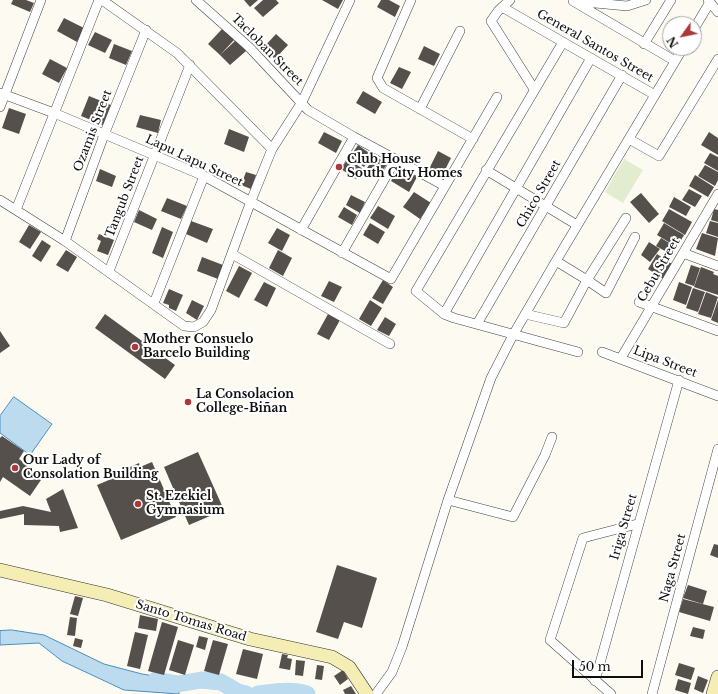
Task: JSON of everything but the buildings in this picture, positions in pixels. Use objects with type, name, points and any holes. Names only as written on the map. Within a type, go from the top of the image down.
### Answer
[{"type":"street","points":[[0,107],[3,94],[41,0]]},
{"type":"street","points":[[16,210],[100,0],[146,30],[190,65],[272,149]]},
{"type":"street","name":"Tacloban Street","points":[[196,0],[240,37],[308,110],[354,137],[445,186]]},
{"type":"street","points":[[0,200],[109,271],[184,326],[194,327],[203,322],[215,303],[251,201],[272,149],[302,102],[350,0]]},
{"type":"street","points":[[411,0],[377,78],[383,88],[473,139]]},
{"type":"street","points":[[510,0],[490,21],[534,89]]},
{"type":"street","points":[[572,1],[627,6],[646,0]]},
{"type":"street","points":[[644,44],[670,0]]},
{"type":"street","points":[[572,1],[675,62]]},
{"type":"street","points":[[701,16],[709,1],[718,12]]},
{"type":"street","name":"General Santos Street","points":[[502,7],[655,95]]},
{"type":"street","name":"Ozamis Street","points":[[65,241],[104,135],[146,30]]},
{"type":"street","points":[[420,109],[460,30]]},
{"type":"street","points":[[563,42],[486,170],[416,291],[444,314],[513,335],[578,352]]},
{"type":"street","points":[[376,694],[392,672],[397,660],[448,500],[491,378],[525,314],[678,56]]},
{"type":"street","points":[[444,314],[591,58]]},
{"type":"street","points":[[629,139],[659,156],[718,59]]},
{"type":"street","name":"Tangub Street","points":[[109,271],[190,65]]},
{"type":"street","name":"Chico Street","points":[[477,324],[622,75]]},
{"type":"street","name":"Lapu Lapu Street","points":[[3,94],[54,113],[204,176],[391,279],[445,186]]},
{"type":"street","points":[[445,186],[498,97]]},
{"type":"street","points":[[301,230],[354,137]]},
{"type":"street","points":[[342,253],[396,159]]},
{"type":"street","points":[[486,170],[577,225]]},
{"type":"street","points":[[154,303],[204,176]]},
{"type":"street","name":"Cebu Street","points":[[621,358],[717,199]]},
{"type":"street","points":[[525,314],[564,324],[588,280],[626,218]]},
{"type":"street","points":[[556,261],[588,280],[606,293],[636,238]]},
{"type":"street","points":[[683,253],[718,266]]},
{"type":"street","points":[[232,254],[390,344]]},
{"type":"street","points":[[639,302],[718,332]]},
{"type":"street","name":"Lipa Street","points":[[602,352],[718,396]]},
{"type":"street","name":"Iriga Street","points":[[595,681],[637,524],[679,380]]},
{"type":"street","points":[[448,500],[513,517],[545,455],[552,437]]},
{"type":"street","name":"Naga Street","points":[[652,694],[718,449]]},
{"type":"street","points":[[612,694],[595,681],[550,640],[582,538],[637,524]]},
{"type":"street","name":"Santo Tomas Road","points":[[0,570],[107,595],[250,639],[332,657],[349,667],[367,694]]},
{"type":"street","points":[[713,694],[718,677]]},
{"type":"green space","points":[[624,159],[643,170],[623,203],[605,192]]},
{"type":"water","points":[[14,397],[52,424],[30,455],[0,433],[0,416]]},
{"type":"water","points":[[12,630],[44,635],[104,664],[142,674],[179,680],[179,694],[124,690],[62,661],[39,643],[0,645],[0,631]]},
{"type":"waterway","points":[[156,680],[178,684],[201,680],[221,682],[238,692],[246,694]]},
{"type":"waterway","points":[[258,694],[289,691],[307,694]]},
{"type":"place","name":"Club House South City Homes","points":[[339,167]]},
{"type":"place","name":"Mother Consuelo Barcelo Building","points":[[135,347]]},
{"type":"place","name":"La Consolacion College-Biñan","points":[[188,402]]},
{"type":"place","name":"Our Lady of Consolation Building","points":[[15,468]]},
{"type":"place","name":"St. Ezekiel Gymnasium","points":[[138,504]]}]
